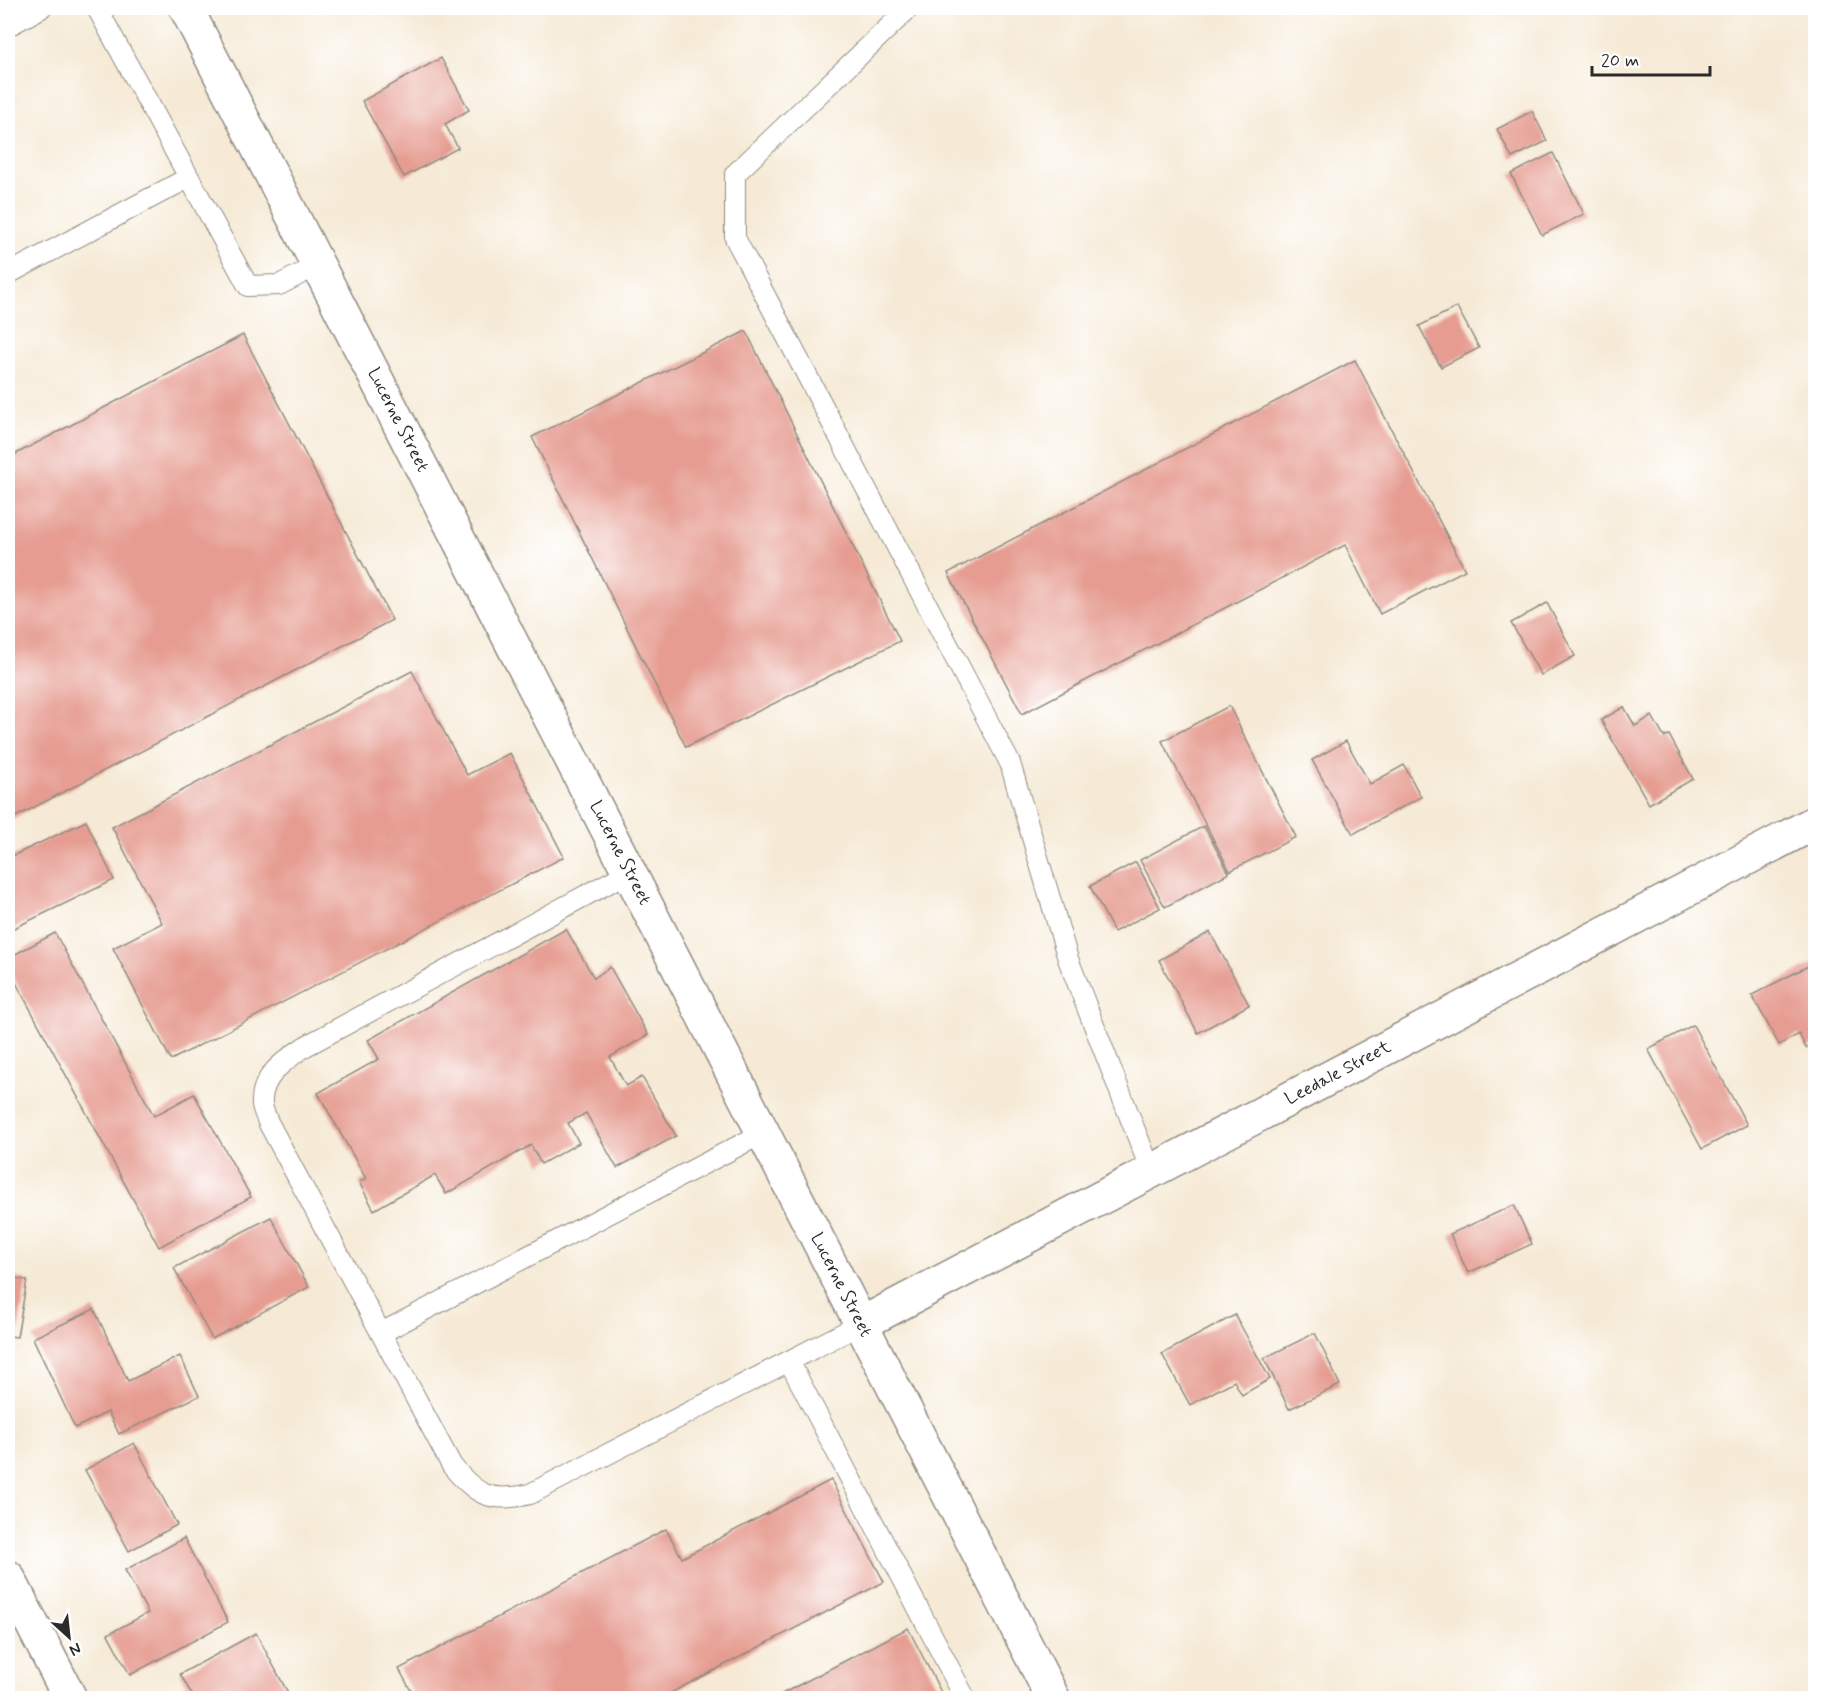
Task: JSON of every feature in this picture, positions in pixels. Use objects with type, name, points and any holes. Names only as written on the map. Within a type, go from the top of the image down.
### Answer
[{"type":"street","name":"Lucerne Street","points":[[186,8],[1053,1698]]},
{"type":"street","name":"Leedale Street","points":[[861,1324],[1815,822]]},
{"type":"street","points":[[8,1577],[70,1698]]},
{"type":"lane","points":[[8,26],[41,8]]},
{"type":"lane","points":[[98,8],[248,286],[279,285],[318,265]]},
{"type":"lane","points":[[909,8],[735,174],[735,238],[1010,763],[1068,959],[1151,1171]]},
{"type":"lane","points":[[8,274],[188,178]]},
{"type":"lane","points":[[630,872],[304,1047],[286,1059],[273,1072],[263,1090],[261,1105],[268,1122],[453,1466],[466,1483],[486,1496],[509,1499],[530,1494],[861,1324]]},
{"type":"lane","points":[[381,1333],[763,1133]]},
{"type":"lane","points":[[789,1361],[965,1698]]},
{"type":"building","points":[[441,58],[469,110],[445,124],[458,148],[404,177],[362,101]]},
{"type":"building","points":[[1532,111],[1547,141],[1512,158],[1497,129]]},
{"type":"building","points":[[1553,153],[1584,214],[1542,235],[1511,174]]},
{"type":"building","points":[[1457,307],[1479,348],[1441,367],[1419,326]]},
{"type":"building","points":[[746,331],[900,641],[686,747],[532,437]]},
{"type":"building","points":[[243,335],[392,620],[8,821],[8,458]]},
{"type":"building","points":[[1355,360],[1465,570],[1380,614],[1345,545],[1022,714],[948,573]]},
{"type":"building","points":[[1547,603],[1575,656],[1541,675],[1511,623]]},
{"type":"building","points":[[412,671],[467,775],[510,753],[564,857],[171,1060],[113,948],[162,923],[112,827]]},
{"type":"building","points":[[1229,706],[1296,837],[1230,871],[1162,741]]},
{"type":"building","points":[[1624,707],[1635,726],[1652,716],[1664,737],[1669,735],[1693,779],[1649,804],[1601,720]]},
{"type":"building","points":[[1346,741],[1370,784],[1404,765],[1421,797],[1353,834],[1312,760]]},
{"type":"building","points":[[86,821],[114,880],[8,931],[8,858]]},
{"type":"building","points":[[1204,826],[1229,873],[1165,907],[1140,860]]},
{"type":"building","points":[[1136,862],[1160,908],[1114,932],[1090,886]]},
{"type":"building","points":[[566,929],[594,978],[610,967],[648,1035],[610,1057],[626,1086],[642,1077],[676,1136],[617,1168],[586,1113],[568,1123],[579,1143],[541,1164],[531,1145],[446,1194],[435,1175],[374,1210],[359,1182],[366,1179],[318,1093],[379,1059],[368,1040]]},
{"type":"building","points":[[1210,932],[1249,1005],[1198,1033],[1159,960]]},
{"type":"building","points":[[55,933],[154,1116],[194,1094],[251,1197],[159,1247],[8,968],[8,958]]},
{"type":"building","points":[[1816,962],[1816,1044],[1806,1048],[1799,1034],[1779,1045],[1752,995]]},
{"type":"building","points":[[1693,1025],[1747,1125],[1702,1149],[1648,1049]]},
{"type":"building","points":[[1514,1205],[1532,1244],[1468,1273],[1450,1234]]},
{"type":"building","points":[[271,1217],[309,1287],[212,1339],[174,1268]]},
{"type":"building","points":[[8,1277],[27,1280],[17,1337],[8,1336]]},
{"type":"building","points":[[94,1309],[128,1381],[180,1356],[199,1396],[119,1434],[108,1412],[75,1428],[33,1338]]},
{"type":"building","points":[[1235,1315],[1270,1379],[1242,1395],[1234,1381],[1190,1405],[1162,1354]]},
{"type":"building","points":[[1315,1333],[1340,1385],[1289,1409],[1264,1358]]},
{"type":"building","points":[[134,1443],[177,1525],[129,1551],[85,1470]]},
{"type":"building","points":[[831,1480],[884,1582],[661,1698],[415,1698],[399,1669],[666,1529],[682,1558]]},
{"type":"building","points":[[184,1538],[228,1622],[130,1675],[108,1634],[148,1613],[125,1570]]},
{"type":"building","points":[[908,1628],[944,1698],[774,1698]]},
{"type":"building","points":[[256,1633],[289,1695],[282,1698],[194,1698],[180,1674]]}]
